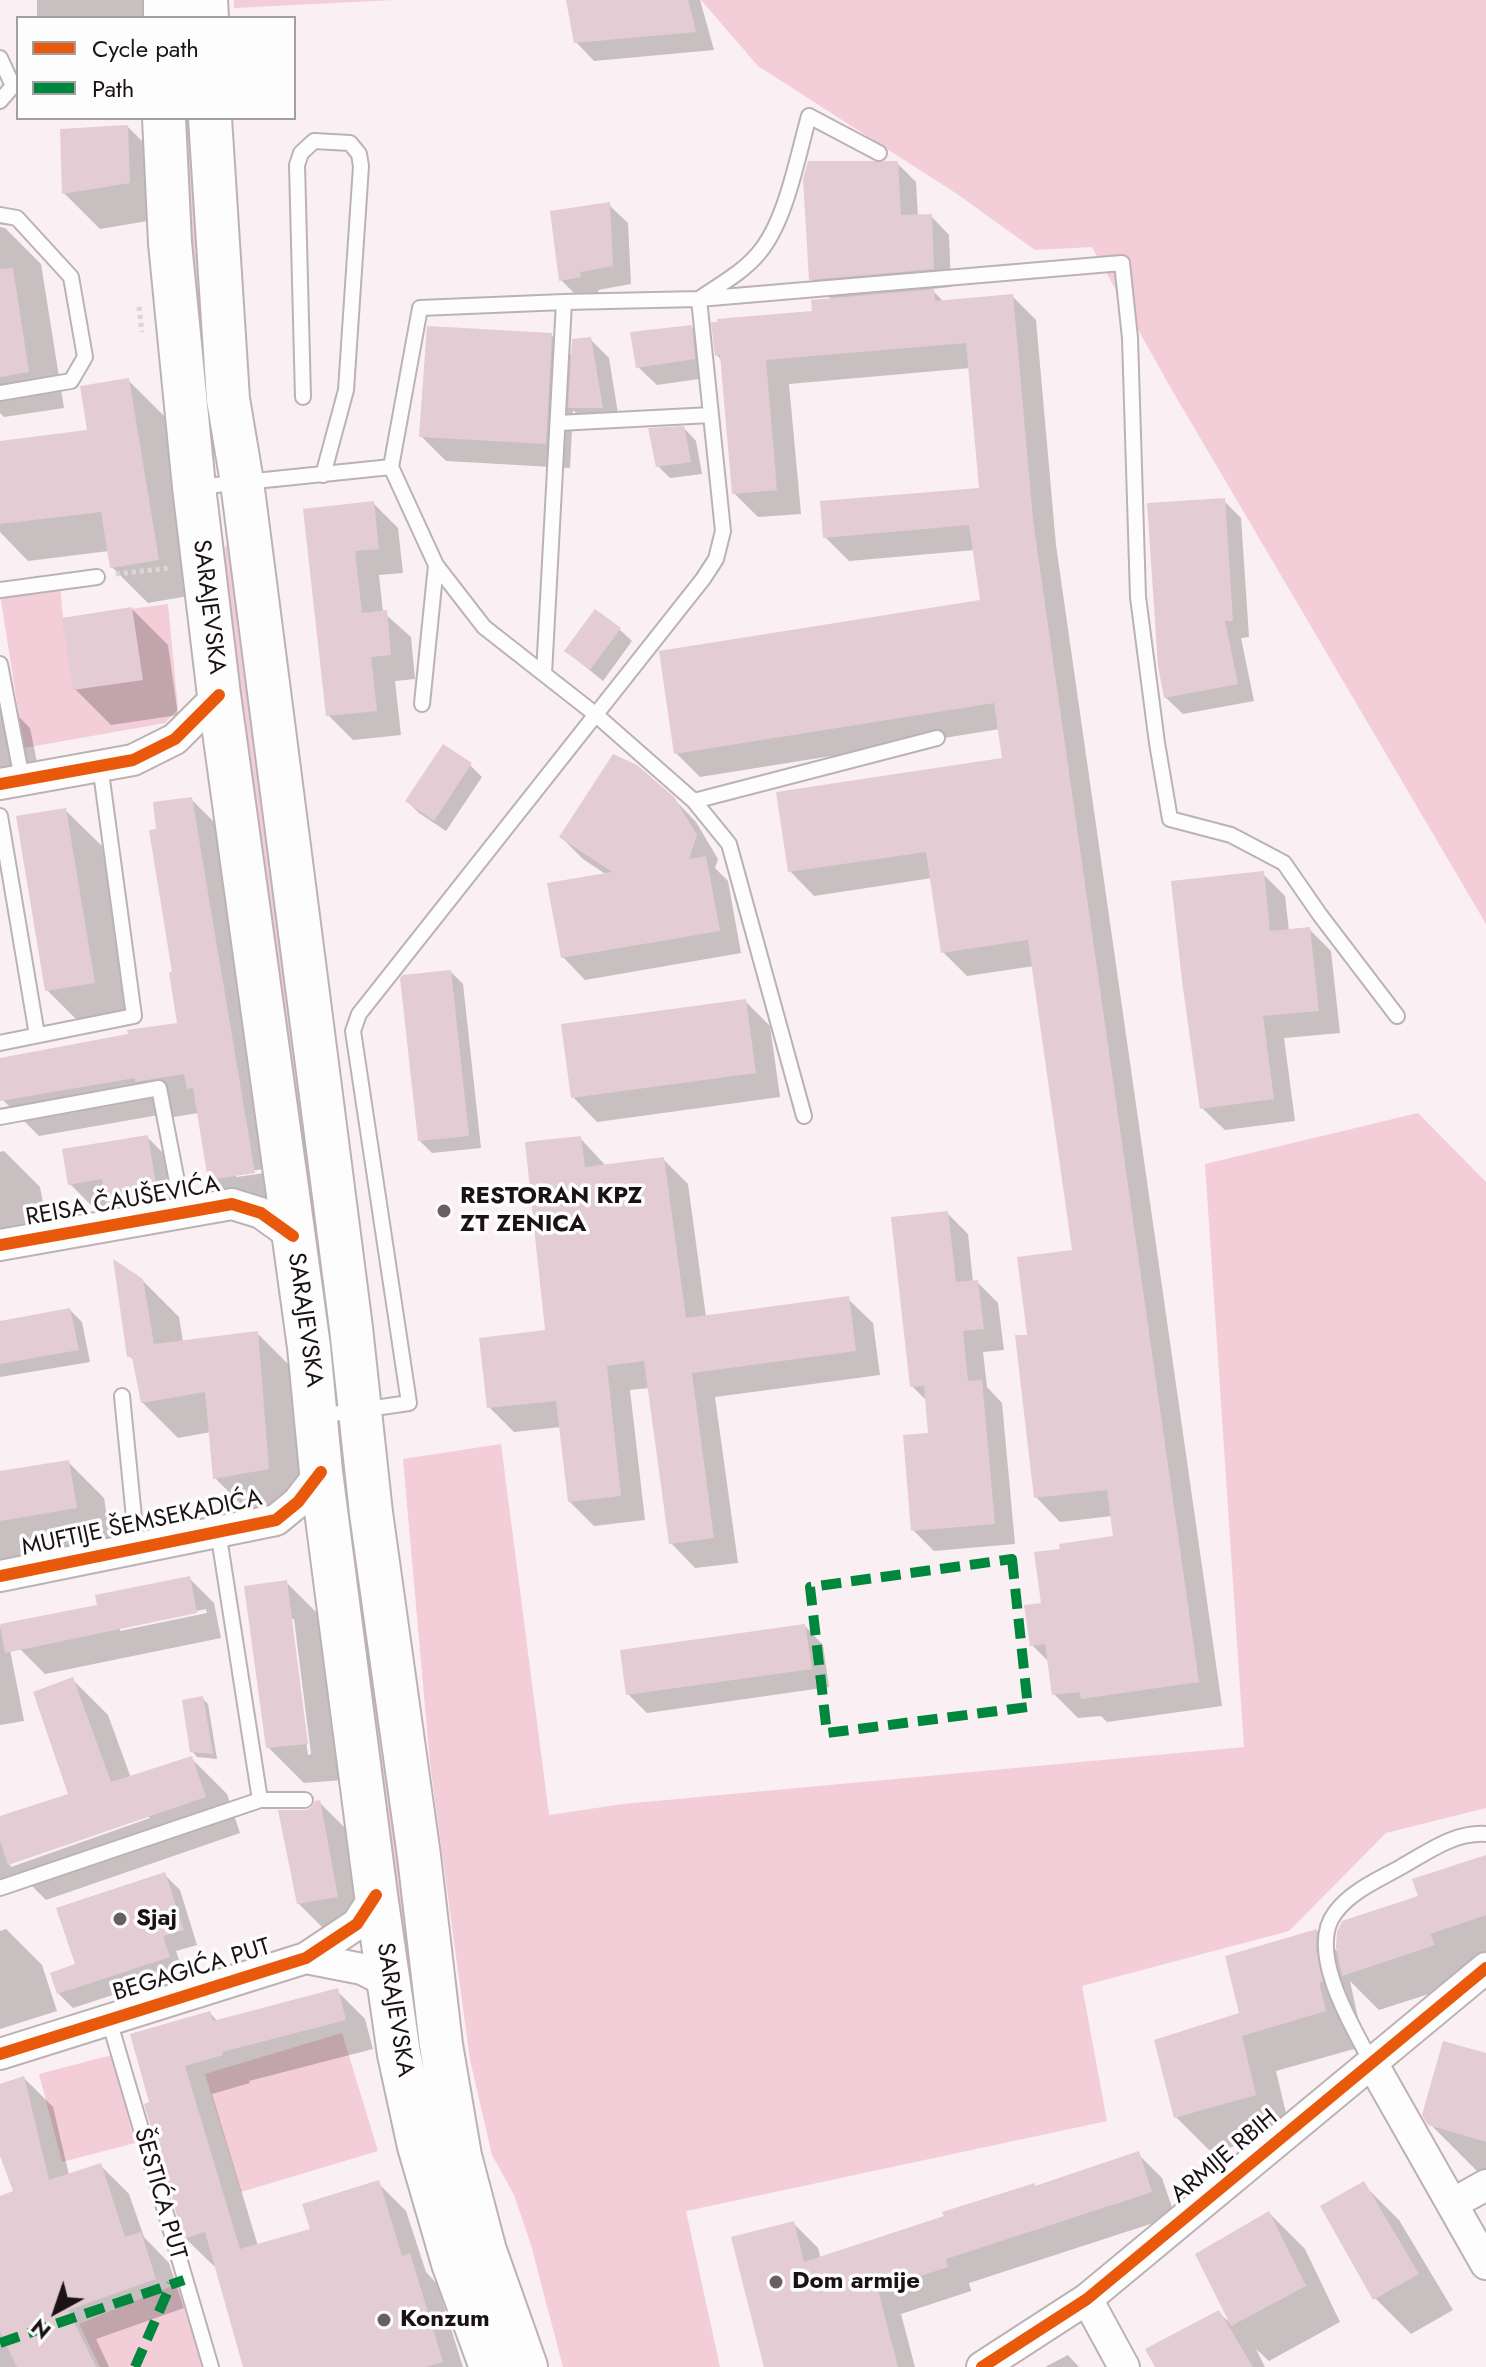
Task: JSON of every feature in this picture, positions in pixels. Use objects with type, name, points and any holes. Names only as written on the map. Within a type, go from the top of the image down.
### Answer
[{"type":"main road","name":"SARAJEVSKA","points":[[164,120],[170,243],[194,487],[219,695],[317,1416],[321,1472],[399,2054],[419,2146],[453,2263],[491,2367]]},
{"type":"main road","name":"SARAJEVSKA","points":[[210,120],[228,399],[242,482],[441,2045],[460,2156],[485,2251],[526,2367]]},
{"type":"street","points":[[11,782],[133,760],[175,739],[219,695]]},
{"type":"street","name":"REISA ČAUŠEVIĆA","points":[[0,1245],[232,1204],[261,1213],[293,1236]]},
{"type":"street","name":"MUFTIJE ŠEMSEKADIĆA","points":[[0,1576],[276,1520],[298,1502],[321,1472]]},
{"type":"street","name":"BEGAGIĆA PUT","points":[[0,2054],[306,1958],[357,1924],[376,1895]]},
{"type":"street","name":"BEGAGIĆA PUT","points":[[306,1958],[362,1969],[389,1983]]},
{"type":"street","name":"ARMIJE RBIH","points":[[982,2367],[1087,2299],[1486,1968]]},
{"type":"street","points":[[1372,2063],[1486,2264]]},
{"type":"street","points":[[1452,2204],[1486,2185]]},
{"type":"street","points":[[1087,2299],[1124,2367]]},
{"type":"lane","points":[[0,58],[15,86],[0,101]]},
{"type":"lane","points":[[699,299],[742,270],[759,254],[778,226],[809,116],[879,153]]},
{"type":"lane","points":[[303,397],[297,165],[301,153],[314,141],[350,143],[359,154],[361,166],[346,390],[323,475]]},
{"type":"lane","points":[[0,215],[17,218],[71,277],[85,357],[71,381],[0,393]]},
{"type":"lane","points":[[804,1116],[729,844],[694,801],[595,714],[484,627],[436,565],[391,467],[420,308],[699,299],[1122,263],[1130,338],[1138,597],[1170,819],[1231,835],[1284,863],[1397,1016]]},
{"type":"lane","points":[[317,1416],[409,1403],[353,1031],[359,1014],[716,559],[723,531],[699,299]]},
{"type":"lane","points":[[544,674],[564,302]]},
{"type":"lane","points":[[558,423],[711,415]]},
{"type":"lane","points":[[194,487],[391,467]]},
{"type":"lane","points":[[422,704],[436,565]]},
{"type":"lane","points":[[0,590],[97,577]]},
{"type":"lane","points":[[0,664],[11,782]]},
{"type":"lane","points":[[694,801],[937,738]]},
{"type":"lane","points":[[0,1043],[134,1016],[100,765]]},
{"type":"lane","points":[[0,816],[37,1035]]},
{"type":"lane","points":[[0,1117],[159,1088],[183,1213]]},
{"type":"lane","points":[[122,1396],[137,1548]]},
{"type":"lane","points":[[218,1531],[260,1800]]},
{"type":"lane","points":[[0,1888],[260,1800],[305,1800]]},
{"type":"lane","points":[[1372,2063],[1339,2002],[1328,1963],[1328,1935],[1333,1915],[1348,1899],[1366,1887],[1453,1838],[1486,1834]]},
{"type":"lane","name":"ŠESTIĆA PUT","points":[[109,2020],[211,2367]]},
{"type":"path","points":[[139,294],[139,325],[143,337]]},
{"type":"path","points":[[122,573],[182,566]]},
{"type":"shaded area","points":[[234,0],[393,0],[234,8]]},
{"type":"shaded area","points":[[701,0],[1486,0],[1486,924],[1169,385],[1092,247],[1035,250],[957,194],[758,66]]},
{"type":"shaded area","points":[[180,120],[197,120],[205,360],[194,279]]},
{"type":"shaded area","points":[[226,545],[236,562],[336,1372],[316,1218],[296,1164],[220,565]]},
{"type":"shaded area","points":[[60,585],[63,618],[168,604],[178,709],[165,723],[24,748],[0,594]]},
{"type":"shaded area","points":[[1418,1113],[1486,1182],[1486,1808],[1386,1833],[1289,1931],[1082,1986],[1107,2121],[686,2211],[720,2367],[563,2367],[531,2245],[514,2195],[492,2155],[470,2060],[430,1763],[403,1459],[501,1444],[549,1815],[623,1804],[1244,1747],[1205,1164]]},
{"type":"shaded area","points":[[345,1464],[385,1726],[435,2162],[339,1478]]},
{"type":"shaded area","points":[[342,2033],[378,2151],[241,2192],[205,2074]]},
{"type":"shaded area","points":[[112,2055],[135,2143],[62,2162],[39,2074]]},
{"type":"shaded area","points":[[177,2284],[202,2367],[100,2367],[79,2324]]},
{"type":"building","points":[[566,0],[688,0],[696,32],[574,43]]},
{"type":"building","points":[[128,125],[130,183],[62,194],[60,129]]},
{"type":"building","points":[[808,161],[898,161],[901,215],[932,214],[934,269],[809,280],[803,179]]},
{"type":"building","points":[[610,202],[613,266],[580,272],[581,277],[559,281],[550,211]]},
{"type":"building","points":[[13,268],[29,372],[0,377],[0,269]]},
{"type":"building","points":[[934,289],[935,301],[1013,294],[1033,520],[1199,1682],[1081,1699],[1080,1692],[1052,1695],[1045,1644],[1030,1646],[1024,1605],[1041,1603],[1034,1552],[1060,1549],[1059,1544],[1113,1536],[1107,1490],[1034,1498],[1015,1335],[1027,1335],[1017,1257],[1072,1250],[1028,940],[941,953],[926,852],[788,872],[776,792],[1002,758],[994,703],[674,754],[659,651],[980,600],[969,525],[823,538],[820,501],[979,488],[966,343],[766,360],[777,490],[732,494],[720,355],[715,356],[711,322],[812,311],[811,300]]},
{"type":"building","points":[[692,325],[695,359],[636,368],[630,332]]},
{"type":"building","points":[[427,326],[552,333],[546,444],[419,437]]},
{"type":"building","points":[[591,337],[603,408],[568,408],[572,339]]},
{"type":"building","points":[[129,378],[159,560],[110,568],[101,512],[0,524],[0,441],[87,430],[80,386]]},
{"type":"building","points":[[684,426],[691,462],[656,467],[648,428]]},
{"type":"building","points":[[1225,498],[1233,621],[1225,621],[1238,684],[1164,698],[1158,666],[1147,503]]},
{"type":"building","points":[[374,501],[379,549],[355,551],[362,613],[387,610],[391,655],[371,657],[377,711],[326,716],[303,509]]},
{"type":"building","points":[[132,607],[143,680],[73,690],[62,618]]},
{"type":"building","points":[[595,609],[621,628],[590,670],[564,651]]},
{"type":"building","points":[[443,744],[472,763],[434,821],[405,801]]},
{"type":"building","points":[[613,754],[637,765],[674,797],[697,835],[689,859],[706,856],[720,931],[561,958],[547,883],[612,872],[559,837]]},
{"type":"building","points":[[192,797],[255,1173],[208,1180],[193,1088],[187,1089],[184,1074],[135,1082],[135,1078],[0,1101],[0,1058],[128,1034],[127,1030],[177,1023],[149,830],[156,829],[153,802]]},
{"type":"building","points":[[66,808],[95,983],[45,991],[16,816]]},
{"type":"building","points":[[1264,871],[1270,931],[1310,927],[1319,1011],[1263,1016],[1274,1099],[1200,1109],[1171,881]]},
{"type":"building","points":[[451,970],[469,1136],[418,1141],[400,978],[403,975]]},
{"type":"building","points":[[746,999],[756,1073],[571,1098],[561,1024]]},
{"type":"building","points":[[148,1135],[157,1192],[106,1200],[102,1179],[68,1185],[62,1149]]},
{"type":"building","points":[[581,1136],[585,1167],[664,1157],[686,1318],[849,1296],[856,1351],[692,1373],[714,1538],[669,1544],[644,1361],[607,1366],[621,1496],[568,1502],[556,1401],[487,1408],[479,1338],[545,1330],[525,1142]]},
{"type":"building","points":[[948,1211],[956,1282],[978,1280],[984,1329],[963,1331],[968,1381],[982,1380],[995,1524],[911,1531],[903,1435],[928,1433],[924,1386],[910,1387],[891,1217]]},
{"type":"building","points":[[113,1259],[143,1279],[154,1344],[258,1331],[269,1469],[213,1479],[205,1392],[141,1403],[132,1357],[127,1357]]},
{"type":"building","points":[[70,1308],[79,1350],[0,1364],[0,1321]]},
{"type":"building","points":[[69,1460],[77,1508],[0,1521],[0,1471]]},
{"type":"building","points":[[190,1576],[197,1613],[5,1653],[0,1624],[97,1605],[95,1595]]},
{"type":"building","points":[[287,1580],[308,1744],[266,1748],[244,1586]]},
{"type":"building","points":[[805,1624],[812,1669],[626,1695],[620,1650]]},
{"type":"building","points":[[73,1677],[111,1782],[192,1756],[206,1797],[8,1865],[0,1841],[0,1816],[68,1794],[33,1692]]},
{"type":"building","points":[[203,1696],[213,1754],[190,1752],[182,1700]]},
{"type":"building","points":[[320,1800],[338,1897],[297,1904],[278,1810],[306,1810]]},
{"type":"building","points":[[1486,1855],[1486,1915],[1430,1934],[1435,1945],[1342,1976],[1336,1947],[1342,1921],[1418,1896],[1412,1879]]},
{"type":"building","name":"Sjaj","points":[[165,1872],[184,1930],[163,1936],[170,1957],[57,1994],[50,1973],[75,1964],[56,1908]]},
{"type":"building","points":[[1317,1929],[1316,1949],[1323,1982],[1319,1983],[1326,2011],[1242,2036],[1256,2095],[1174,2118],[1154,2040],[1239,2013],[1225,1956]]},
{"type":"building","points":[[338,1988],[346,2020],[222,2052],[223,2055],[185,2066],[240,2249],[310,2229],[302,2204],[379,2180],[402,2256],[410,2253],[443,2362],[425,2367],[243,2367],[205,2232],[184,2239],[144,2104],[149,2102],[130,2034],[210,2011],[213,2021]]},
{"type":"building","points":[[1443,2041],[1486,2053],[1486,2142],[1428,2125],[1422,2115]]},
{"type":"building","points":[[24,2076],[49,2180],[101,2163],[125,2237],[141,2232],[156,2279],[68,2310],[96,2367],[17,2367],[0,2332],[0,2196],[13,2191],[0,2156],[0,2084]]},
{"type":"building","points":[[1139,2151],[1152,2192],[946,2259],[948,2267],[878,2290],[898,2367],[764,2367],[731,2237],[794,2221],[804,2262],[944,2216],[942,2212],[1035,2183],[1035,2186]]},
{"type":"building","points":[[1364,2181],[1419,2274],[1373,2300],[1320,2206]]},
{"type":"building","points":[[1269,2211],[1306,2286],[1231,2326],[1195,2254]]},
{"type":"building","points":[[1219,2310],[1253,2367],[1155,2367],[1145,2349]]},
{"type":"marked path","points":[[1012,1559],[1028,1707],[827,1733],[810,1587],[1012,1559]]},
{"type":"marked path","points":[[0,2343],[184,2280]]},
{"type":"marked path","points":[[135,2367],[171,2284]]},
{"type":"cycle path","points":[[0,784],[133,760],[175,739],[219,695]]},
{"type":"cycle path","points":[[0,1245],[232,1204],[261,1213],[293,1236]]},
{"type":"cycle path","points":[[0,1576],[276,1520],[298,1502],[321,1472]]},
{"type":"cycle path","points":[[0,2054],[306,1958],[357,1924],[376,1895]]},
{"type":"cycle path","points":[[982,2367],[1087,2299],[1486,1968]]},
{"type":"place","name":"RESTORAN KPZ ZT ZENICA","points":[[444,1211]]},
{"type":"place","name":"Sjaj","points":[[120,1919]]},
{"type":"place","name":"Dom armije","points":[[776,2282]]},
{"type":"place","name":"Konzum","points":[[384,2320]]}]
